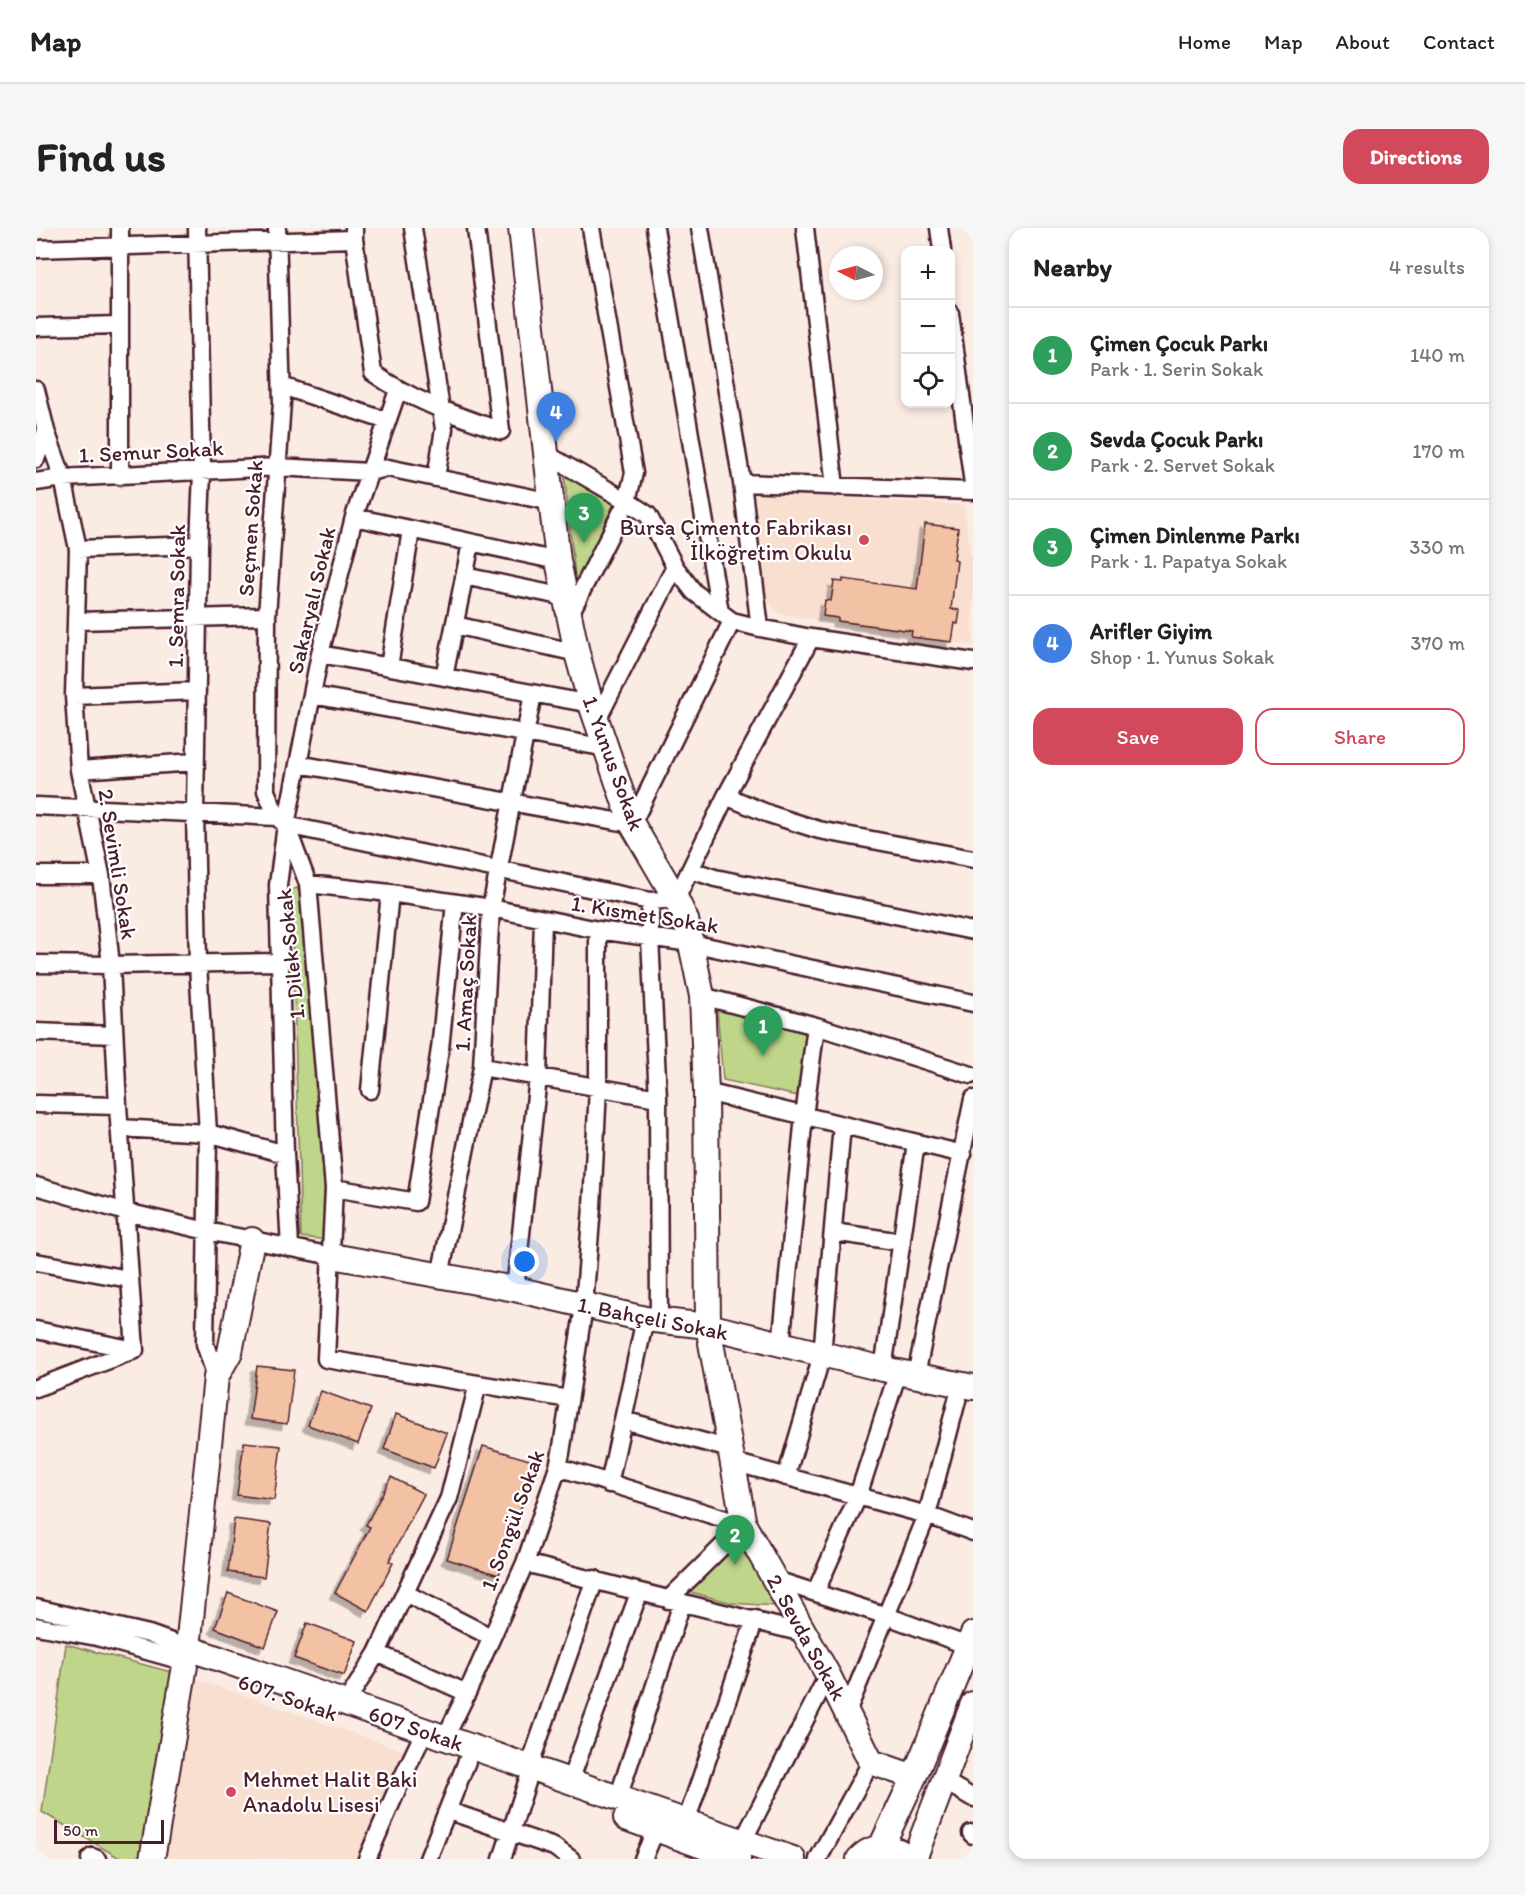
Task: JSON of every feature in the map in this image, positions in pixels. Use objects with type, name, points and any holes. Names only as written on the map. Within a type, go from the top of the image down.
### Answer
[{"type":"street","points":[[120,228],[120,476]]},
{"type":"street","points":[[413,228],[444,429],[436,478]]},
{"type":"street","points":[[36,249],[120,246],[197,236],[354,234],[373,373],[398,390],[440,409],[501,431],[476,228]]},
{"type":"street","name":"1. Yunus Sokak","points":[[521,228],[558,561],[577,653],[594,712],[632,824],[686,920],[702,996],[706,1092],[708,1326]]},
{"type":"street","points":[[464,576],[567,607],[627,501],[634,473],[591,228]]},
{"type":"street","points":[[298,764],[632,824],[726,616],[655,228]]},
{"type":"street","points":[[700,228],[742,483],[760,628]]},
{"type":"street","points":[[806,228],[835,487]]},
{"type":"street","points":[[939,228],[941,246]]},
{"type":"street","name":"Seçmen Sokak","points":[[277,235],[282,402],[267,616],[266,790],[281,821]]},
{"type":"street","name":"1. Semra Sokak","points":[[197,236],[202,472],[195,813],[198,964],[208,1133],[206,1344],[216,1377]]},
{"type":"street","points":[[36,327],[120,325]]},
{"type":"street","points":[[955,344],[973,484]]},
{"type":"street","points":[[282,386],[387,421]]},
{"type":"street","name":"2. Sevimli Sokak","points":[[36,390],[46,431],[63,478],[78,549],[78,621],[74,696],[79,771],[101,875],[111,965],[119,1128],[135,1350]]},
{"type":"street","name":"Sakaryalı Sokak","points":[[281,821],[298,764],[320,654],[354,517],[398,390]]},
{"type":"street","points":[[36,459],[46,431]]},
{"type":"street","points":[[548,455],[648,515],[675,567],[694,592],[726,616],[760,628],[811,638],[973,662]]},
{"type":"street","name":"1. Semur Sokak","points":[[36,482],[63,478],[277,467],[369,472],[388,468],[552,502]]},
{"type":"street","points":[[742,483],[973,491]]},
{"type":"street","points":[[354,517],[558,561]]},
{"type":"street","points":[[389,667],[411,530]]},
{"type":"street","points":[[444,677],[471,543]]},
{"type":"street","points":[[78,549],[199,545]]},
{"type":"street","points":[[320,654],[533,694],[594,712],[675,567]]},
{"type":"street","points":[[78,621],[267,616]]},
{"type":"street","points":[[455,625],[577,653]]},
{"type":"street","points":[[36,806],[195,813],[281,821],[650,901],[676,899],[726,796],[811,638]]},
{"type":"street","points":[[74,696],[197,691]]},
{"type":"street","name":"1. Amaç Sokak","points":[[440,1276],[482,1067],[491,908],[533,694]]},
{"type":"street","points":[[312,695],[607,748]]},
{"type":"street","points":[[79,771],[195,762]]},
{"type":"street","points":[[726,796],[769,814],[819,830],[973,859]]},
{"type":"street","name":"1. Dilek Sokak","points":[[281,821],[308,884],[334,1188],[326,1359],[478,1384]]},
{"type":"street","name":"1. Dilek Sokak","points":[[281,821],[278,885],[279,962],[290,1248]]},
{"type":"street","points":[[692,870],[715,878],[973,931]]},
{"type":"street","points":[[36,875],[101,875]]},
{"type":"street","name":"1. Kısmet Sokak","points":[[308,884],[491,908],[598,930],[691,943],[973,1003]]},
{"type":"street","points":[[370,1090],[390,893]]},
{"type":"street","points":[[609,1484],[623,1420],[652,1320],[658,1098],[650,901]]},
{"type":"street","points":[[334,1188],[416,1202],[440,1049],[455,903]]},
{"type":"street","points":[[515,1289],[538,1077],[543,920]]},
{"type":"street","name":"1. Songül Sokak","points":[[445,1738],[525,1563],[558,1467],[584,1306],[598,1088],[598,930]]},
{"type":"street","points":[[36,964],[279,962]]},
{"type":"street","points":[[702,996],[816,1026],[972,1072]]},
{"type":"street","points":[[781,1345],[804,1116],[816,1026]]},
{"type":"street","points":[[36,1032],[114,1035]]},
{"type":"street","points":[[482,1067],[658,1098]]},
{"type":"street","points":[[706,1092],[963,1154]]},
{"type":"street","points":[[816,1591],[858,1496],[899,1372],[963,1154],[973,1099]]},
{"type":"street","points":[[36,1104],[118,1106]]},
{"type":"street","points":[[786,1477],[822,1355],[842,1125]]},
{"type":"street","points":[[119,1128],[208,1133],[285,1154]]},
{"type":"street","points":[[899,1372],[902,1242],[916,1143]]},
{"type":"street","points":[[36,1186],[126,1212],[332,1256]]},
{"type":"street","points":[[833,1233],[902,1242]]},
{"type":"street","points":[[152,1859],[187,1655],[216,1377],[230,1352],[252,1240]]},
{"type":"street","name":"1. Bahçeli Sokak","points":[[332,1256],[515,1289],[652,1320],[708,1326],[822,1355],[967,1386]]},
{"type":"street","points":[[36,1262],[129,1280]]},
{"type":"street","name":"2. Sevda Sokak","points":[[708,1326],[744,1525],[828,1675],[871,1762]]},
{"type":"street","points":[[36,1330],[135,1350]]},
{"type":"street","points":[[36,1388],[135,1350]]},
{"type":"street","points":[[352,1693],[377,1653],[449,1498],[478,1384],[569,1399]]},
{"type":"street","points":[[847,1712],[927,1515],[967,1386]]},
{"type":"street","points":[[623,1420],[786,1477],[927,1515],[973,1532]]},
{"type":"street","points":[[558,1467],[744,1525],[675,1602],[618,1798]]},
{"type":"street","points":[[525,1563],[803,1633]]},
{"type":"street","points":[[502,1859],[528,1775],[595,1579]]},
{"type":"street","points":[[776,1580],[971,1640],[914,1777],[881,1847]]},
{"type":"street","points":[[405,1593],[491,1637]]},
{"type":"street","points":[[570,1781],[639,1593]]},
{"type":"street","name":"607 Sokak","points":[[36,1608],[149,1634],[187,1655],[445,1738],[528,1775],[570,1781],[793,1859]]},
{"type":"street","points":[[686,1822],[755,1620]]},
{"type":"street","name":"607. Sokak","points":[[36,1626],[187,1655],[466,1761],[528,1775],[656,1829],[738,1859]]},
{"type":"street","points":[[377,1653],[467,1693]]},
{"type":"street","points":[[748,1831],[828,1675]]},
{"type":"street","points":[[915,1859],[944,1781],[968,1734],[973,1704]]},
{"type":"street","points":[[367,1859],[419,1743]]},
{"type":"street","points":[[428,1859],[466,1761]]},
{"type":"street","points":[[818,1859],[871,1762],[914,1777]]},
{"type":"street","points":[[944,1781],[973,1798]]},
{"type":"street","points":[[448,1811],[554,1847],[571,1859]]},
{"type":"street","points":[[643,1859],[656,1829]]},
{"type":"street","points":[[859,1859],[870,1850],[881,1847],[893,1848],[910,1859]]},
{"type":"street","points":[[90,1859],[92,1857],[97,1859]]},
{"type":"shaded area","name":"Bursa Çimento Fabrikası İlköğretim Okulu","points":[[755,493],[964,505],[973,575],[973,646],[780,614],[764,597]]},
{"type":"shaded area","points":[[193,1678],[405,1751],[387,1819],[368,1859],[163,1859]]},
{"type":"green space","points":[[564,472],[615,501],[576,586]]},
{"type":"green space","points":[[297,888],[303,898],[326,1134],[327,1240],[301,1237],[291,890]]},
{"type":"green space","points":[[717,1009],[809,1032],[798,1096],[723,1080]]},
{"type":"green space","points":[[739,1539],[776,1606],[732,1603],[687,1591]]},
{"type":"green space","points":[[66,1644],[175,1673],[141,1859],[121,1859],[42,1812]]},
{"type":"building","points":[[925,524],[958,528],[954,560],[957,561],[951,609],[960,610],[952,642],[911,637],[912,631],[838,621],[838,618],[823,616],[825,600],[831,601],[834,581],[843,582],[843,579],[917,589]]},
{"type":"building","points":[[257,1366],[294,1370],[287,1424],[250,1419]]},
{"type":"building","points":[[321,1391],[371,1409],[358,1444],[308,1425]]},
{"type":"building","points":[[396,1414],[447,1433],[434,1468],[384,1449]]},
{"type":"building","points":[[244,1442],[281,1446],[274,1500],[237,1495]]},
{"type":"building","points":[[483,1446],[536,1462],[499,1575],[447,1559]]},
{"type":"building","points":[[391,1477],[424,1494],[389,1561],[393,1563],[368,1611],[335,1593],[370,1527],[366,1525]]},
{"type":"building","points":[[234,1519],[271,1524],[264,1577],[228,1572]]},
{"type":"building","points":[[228,1593],[278,1612],[265,1647],[215,1628]]},
{"type":"building","points":[[307,1623],[357,1641],[344,1676],[294,1658]]},
{"type":"place","name":"Arifler Giyim","points":[[556,442]]},
{"type":"place","name":"Bursa Çimento Fabrikası İlköğretim Okulu","points":[[864,540]]},
{"type":"place","name":"Çimen Dinlenme Parkı","points":[[584,543]]},
{"type":"place","name":"Çimen Çocuk Parkı","points":[[763,1056]]},
{"type":"place","name":"Sevda Çocuk Parkı","points":[[735,1565]]},
{"type":"place","name":"Mehmet Halit Baki Anadolu Lisesi","points":[[231,1792]]}]
